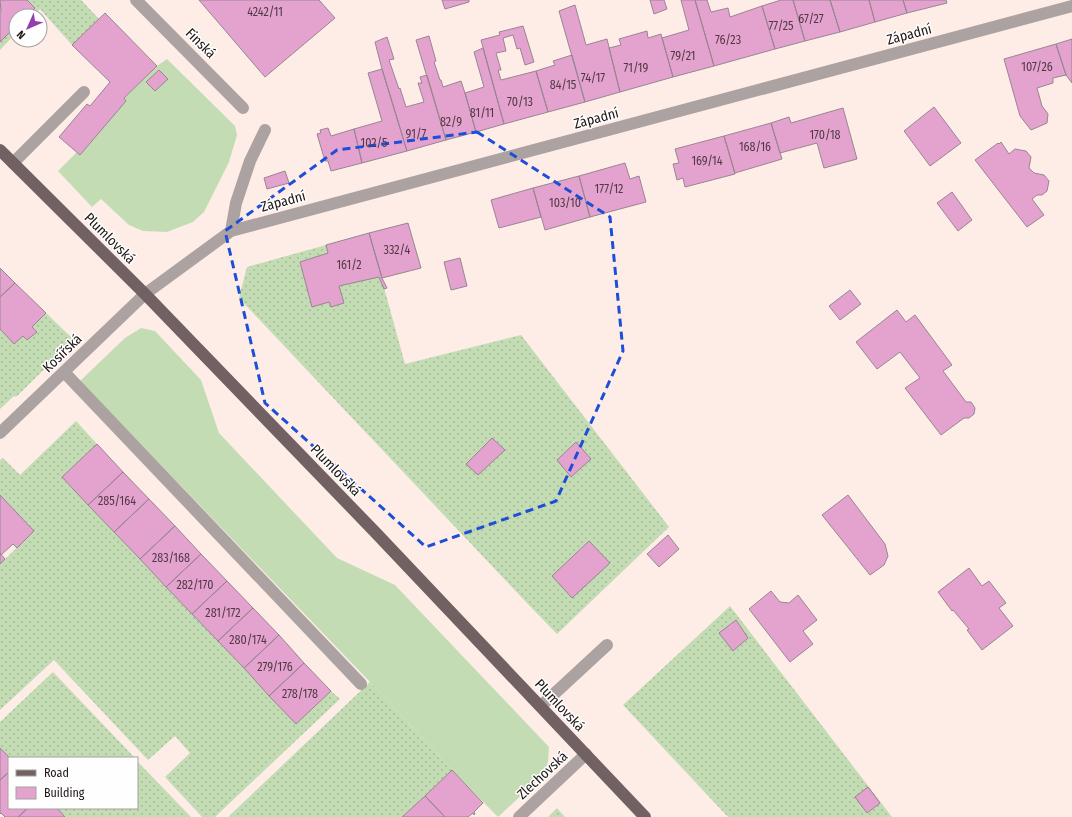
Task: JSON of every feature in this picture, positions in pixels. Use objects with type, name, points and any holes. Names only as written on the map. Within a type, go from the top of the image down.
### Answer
[{"type":"main road","name":"Plumlovská","points":[[0,150],[145,294],[541,706],[645,817]]},
{"type":"street","name":"Finská","points":[[136,0],[243,108]]},
{"type":"street","name":"Západní","points":[[145,294],[231,231],[1072,6]]},
{"type":"street","points":[[13,163],[84,92]]},
{"type":"street","points":[[231,231],[238,196],[250,161],[265,130]]},
{"type":"street","name":"Kosířská","points":[[0,433],[145,294]]},
{"type":"street","points":[[64,372],[360,684]]},
{"type":"street","points":[[541,706],[607,645]]},
{"type":"street","name":"Zlechovská","points":[[519,817],[586,754]]},
{"type":"highlighted area","points":[[477,132],[610,217],[623,351],[556,501],[426,547],[265,403],[225,231],[337,150]]},
{"type":"green space","points":[[0,0],[81,0],[99,19],[72,45],[48,18],[48,8],[8,8],[8,42],[0,50]]},
{"type":"green space","points":[[167,59],[235,126],[237,135],[229,162],[204,212],[193,222],[167,232],[143,231],[129,225],[101,199],[92,207],[58,171],[77,152],[80,155],[126,101],[124,98],[157,66]]},
{"type":"green space","points":[[369,233],[405,364],[521,335],[669,527],[557,634],[239,298],[247,267]]},
{"type":"green space","points":[[46,313],[74,340],[16,397],[14,396],[0,409],[0,329],[23,336],[27,340],[37,332],[32,327]]},
{"type":"green space","points":[[141,328],[155,331],[201,380],[219,433],[337,558],[395,585],[549,747],[548,762],[544,774],[498,817],[80,381],[125,338]]},
{"type":"green space","points":[[76,421],[97,444],[62,477],[296,723],[331,691],[340,699],[215,817],[202,817],[165,777],[190,753],[175,736],[148,760],[54,660],[0,710],[0,564],[34,531],[0,495],[0,460],[3,458],[20,475]]},
{"type":"green space","points":[[730,606],[892,817],[728,817],[623,705]]},
{"type":"green space","points":[[53,672],[134,757],[9,757],[0,748],[0,722]]},
{"type":"green space","points":[[370,682],[452,770],[402,817],[228,817]]},
{"type":"green space","points":[[138,762],[191,817],[65,817],[58,809],[138,809]]},
{"type":"green space","points":[[557,808],[565,817],[548,817]]},
{"type":"building","points":[[0,0],[27,0],[35,8],[8,8],[8,34],[0,42]]},
{"type":"building","points":[[199,0],[319,0],[335,18],[265,77]]},
{"type":"building","points":[[442,0],[469,0],[469,2],[445,9]]},
{"type":"building","points":[[650,0],[664,0],[667,9],[654,14]]},
{"type":"building","points":[[681,0],[695,0],[714,66],[673,77],[662,38],[689,30]]},
{"type":"building","points":[[695,0],[707,0],[711,12],[728,8],[730,17],[762,6],[775,49],[714,66]]},
{"type":"building","points":[[781,0],[793,0],[805,41],[775,49],[762,6]]},
{"type":"building","points":[[793,0],[830,0],[840,32],[805,41]]},
{"type":"building","points":[[830,0],[869,0],[875,22],[840,32]]},
{"type":"building","points":[[869,0],[903,0],[907,13],[875,22]]},
{"type":"building","points":[[903,0],[946,0],[947,3],[907,13]]},
{"type":"building","points":[[575,5],[586,45],[607,39],[620,92],[585,102],[559,11]]},
{"type":"building","points":[[105,13],[157,66],[124,98],[126,101],[80,155],[59,137],[87,104],[90,106],[110,82],[72,45]]},
{"type":"building","points":[[523,26],[534,62],[525,65],[520,48],[517,49],[513,35],[503,38],[506,51],[496,53],[501,70],[498,70],[501,80],[536,71],[548,112],[504,124],[481,40],[500,35],[499,32]]},
{"type":"building","points":[[647,31],[648,38],[661,34],[673,77],[620,92],[609,48],[621,45],[619,39]]},
{"type":"building","points":[[429,36],[436,61],[434,62],[443,87],[461,81],[476,132],[446,140],[416,40]]},
{"type":"building","points":[[387,37],[394,59],[389,60],[406,107],[424,102],[418,83],[422,83],[420,77],[427,75],[446,140],[407,151],[375,42]]},
{"type":"building","points":[[1072,39],[1072,83],[1066,75],[1056,44]]},
{"type":"building","points":[[1056,44],[1066,75],[1053,78],[1053,83],[1037,88],[1042,106],[1048,114],[1047,123],[1031,130],[1020,116],[1004,59]]},
{"type":"building","points":[[483,48],[504,124],[476,132],[465,93],[484,87],[474,52]]},
{"type":"building","points":[[572,55],[585,102],[548,112],[536,71],[555,65],[553,61]]},
{"type":"building","points":[[382,69],[407,151],[362,163],[354,129],[382,121],[368,73]]},
{"type":"building","points":[[159,70],[168,79],[155,91],[146,82]]},
{"type":"building","points":[[934,107],[961,143],[930,166],[904,131]]},
{"type":"building","points":[[843,108],[857,159],[824,168],[817,143],[780,153],[771,123],[789,117],[791,123]]},
{"type":"building","points":[[771,123],[782,159],[735,173],[724,136]]},
{"type":"building","points":[[328,128],[331,136],[354,129],[362,163],[331,171],[328,161],[325,161],[317,134],[321,133],[320,130]]},
{"type":"building","points":[[724,136],[735,174],[685,187],[683,178],[677,180],[673,164],[679,163],[675,149]]},
{"type":"building","points":[[1001,142],[1009,154],[1015,149],[1026,151],[1031,157],[1029,168],[1034,173],[1044,175],[1049,181],[1047,191],[1032,199],[1044,215],[1027,227],[975,160]]},
{"type":"building","points":[[625,163],[630,179],[639,176],[646,202],[590,217],[579,176]]},
{"type":"building","points":[[285,171],[289,183],[267,189],[264,178]]},
{"type":"building","points":[[579,176],[590,217],[545,230],[533,188]]},
{"type":"building","points":[[533,188],[541,217],[499,228],[491,200]]},
{"type":"building","points":[[952,192],[972,220],[958,231],[937,203]]},
{"type":"building","points":[[408,223],[421,268],[382,278],[369,233]]},
{"type":"building","points":[[369,233],[382,278],[387,288],[384,289],[379,277],[339,286],[344,303],[331,307],[329,302],[312,307],[300,262],[328,253],[326,245]]},
{"type":"building","points":[[460,258],[467,286],[451,290],[444,262]]},
{"type":"building","points":[[0,268],[15,283],[0,297]]},
{"type":"building","points":[[15,283],[46,313],[32,327],[37,332],[27,340],[23,336],[14,344],[0,329],[0,297]]},
{"type":"building","points":[[850,290],[861,304],[840,320],[829,306]]},
{"type":"building","points":[[897,310],[906,322],[915,315],[952,365],[943,371],[966,402],[971,402],[975,408],[974,414],[969,418],[964,418],[941,435],[905,388],[920,378],[900,352],[877,369],[856,342]]},
{"type":"building","points":[[492,438],[505,450],[478,475],[466,464]]},
{"type":"building","points":[[576,442],[591,459],[571,477],[557,460]]},
{"type":"building","points":[[97,444],[123,472],[88,505],[62,477]]},
{"type":"building","points":[[123,472],[149,499],[114,532],[88,505]]},
{"type":"building","points":[[0,495],[34,531],[17,548],[13,544],[1,555],[0,553]]},
{"type":"building","points":[[848,495],[885,544],[888,556],[884,565],[870,575],[822,515]]},
{"type":"building","points":[[149,499],[175,526],[140,559],[114,532]]},
{"type":"building","points":[[175,526],[201,554],[166,587],[140,559]]},
{"type":"building","points":[[668,535],[679,549],[659,567],[647,554]]},
{"type":"building","points":[[589,541],[610,563],[572,598],[552,576]]},
{"type":"building","points":[[0,553],[5,559],[0,564]]},
{"type":"building","points":[[201,554],[227,581],[192,614],[166,587]]},
{"type":"building","points":[[969,568],[982,586],[989,581],[1006,603],[999,608],[1013,626],[982,650],[967,630],[969,629],[953,610],[952,611],[938,592]]},
{"type":"building","points":[[227,581],[253,608],[218,641],[192,614]]},
{"type":"building","points":[[771,591],[780,602],[789,603],[798,595],[817,620],[803,631],[813,644],[790,662],[749,609]]},
{"type":"building","points":[[253,608],[279,635],[244,668],[218,641]]},
{"type":"building","points":[[736,620],[748,638],[733,651],[719,633]]},
{"type":"building","points":[[279,635],[304,663],[269,696],[244,668]]},
{"type":"building","points":[[304,663],[331,691],[296,724],[269,696]]},
{"type":"building","points":[[0,748],[9,757],[8,773],[0,780]]},
{"type":"building","points":[[452,770],[483,803],[474,812],[474,815],[473,813],[468,817],[445,817],[425,796]]},
{"type":"building","points":[[8,773],[8,809],[27,809],[18,817],[5,817],[1,813],[0,814],[0,780]]},
{"type":"building","points":[[868,787],[880,803],[867,813],[855,797]]},
{"type":"building","points":[[425,796],[445,817],[402,817]]},
{"type":"building","points":[[27,809],[58,809],[65,817],[18,817]]}]
